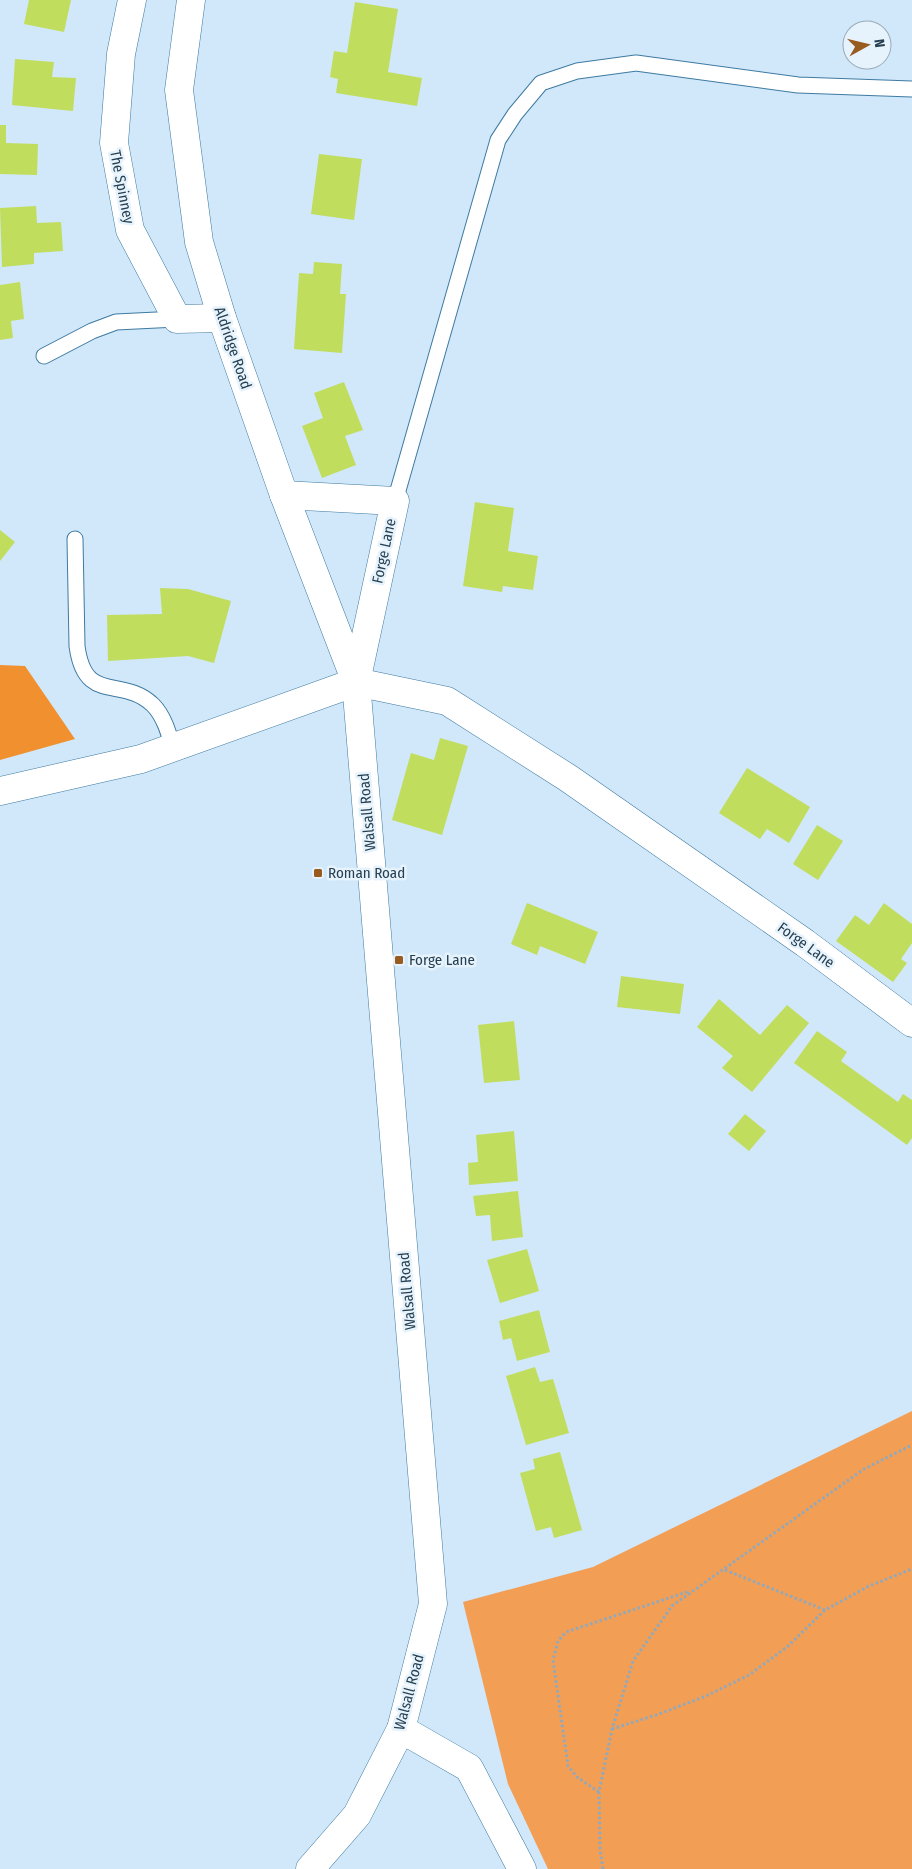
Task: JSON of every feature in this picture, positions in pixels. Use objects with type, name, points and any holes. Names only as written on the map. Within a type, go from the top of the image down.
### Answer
[{"type":"main road","name":"The Spinney","points":[[132,0],[121,54],[114,143],[130,230],[177,320]]},
{"type":"main road","name":"Aldridge Road","points":[[191,0],[179,90],[199,242],[222,318],[284,495],[356,682]]},
{"type":"main road","points":[[177,320],[222,318]]},
{"type":"main road","name":"Forge Lane","points":[[284,495],[394,501],[356,682],[447,701],[568,778],[805,943],[912,1023]]},
{"type":"main road","points":[[0,791],[141,760],[356,682]]},
{"type":"main road","name":"Walsall Road","points":[[310,1869],[357,1815],[401,1729],[433,1604],[356,682]]},
{"type":"main road","points":[[401,1729],[469,1768],[522,1869]]},
{"type":"lane","points":[[394,501],[498,140],[515,114],[541,84],[551,78],[577,71],[636,63],[798,86],[912,89]]},
{"type":"lane","points":[[44,356],[92,331],[116,322],[177,320]]},
{"type":"lane","points":[[75,539],[77,646],[80,663],[85,675],[95,684],[140,696],[154,706],[165,724],[173,748]]},
{"type":"path","points":[[603,1869],[600,1849],[599,1792],[612,1728],[632,1661],[672,1606],[864,1469],[912,1445]]},
{"type":"path","points":[[612,1728],[659,1714],[706,1696],[749,1675],[787,1647],[825,1610],[869,1586],[912,1569]]},
{"type":"path","points":[[724,1570],[825,1610]]},
{"type":"path","points":[[599,1792],[577,1777],[568,1766],[553,1660],[558,1641],[566,1632],[696,1589]]},
{"type":"shaded area","points":[[0,665],[25,666],[75,739],[0,760]]},
{"type":"shaded area","points":[[912,1411],[912,1869],[548,1869],[508,1784],[463,1602],[593,1567]]},
{"type":"building","points":[[29,0],[71,0],[64,32],[24,24]]},
{"type":"building","points":[[355,2],[398,9],[388,72],[422,78],[417,106],[336,93],[338,79],[330,77],[334,51],[347,53]]},
{"type":"building","points":[[15,59],[54,62],[52,77],[76,78],[73,111],[12,105]]},
{"type":"building","points":[[0,125],[6,125],[6,143],[38,144],[37,175],[0,174]]},
{"type":"building","points":[[319,154],[362,159],[354,220],[311,214]]},
{"type":"building","points":[[36,206],[37,223],[61,222],[63,251],[34,253],[34,264],[2,267],[0,208]]},
{"type":"building","points":[[314,262],[342,264],[340,294],[346,294],[342,353],[294,349],[299,273],[313,274]]},
{"type":"building","points":[[20,282],[24,319],[11,321],[13,338],[0,340],[0,285]]},
{"type":"building","points":[[344,382],[363,430],[345,436],[356,465],[322,478],[302,426],[323,418],[314,393]]},
{"type":"building","points":[[475,502],[514,508],[508,551],[538,556],[533,590],[503,586],[502,592],[463,586]]},
{"type":"building","points":[[0,530],[15,542],[0,561]]},
{"type":"building","points":[[160,588],[188,589],[231,601],[214,663],[188,656],[108,661],[107,615],[162,614]]},
{"type":"building","points":[[440,738],[468,746],[442,835],[392,820],[411,753],[434,760]]},
{"type":"building","points":[[747,768],[810,807],[789,843],[767,829],[760,839],[719,813]]},
{"type":"building","points":[[817,825],[843,841],[818,880],[793,864]]},
{"type":"building","points":[[527,903],[598,932],[585,964],[540,946],[537,955],[511,944]]},
{"type":"building","points":[[884,903],[912,924],[912,943],[901,959],[907,963],[893,982],[836,941],[855,915],[869,925]]},
{"type":"building","points":[[621,976],[684,984],[680,1014],[617,1007]]},
{"type":"building","points":[[719,999],[760,1035],[787,1005],[809,1023],[752,1092],[722,1068],[733,1056],[697,1027]]},
{"type":"building","points":[[514,1021],[520,1080],[484,1083],[478,1025]]},
{"type":"building","points":[[817,1031],[847,1052],[841,1061],[898,1102],[903,1094],[912,1100],[912,1138],[907,1145],[794,1063]]},
{"type":"building","points":[[745,1114],[766,1131],[749,1151],[728,1134]]},
{"type":"building","points":[[514,1131],[518,1181],[469,1185],[468,1163],[478,1162],[476,1135]]},
{"type":"building","points":[[518,1191],[523,1237],[492,1241],[490,1215],[476,1216],[473,1196]]},
{"type":"building","points":[[527,1249],[539,1291],[500,1303],[487,1260]]},
{"type":"building","points":[[539,1310],[550,1352],[517,1361],[511,1338],[503,1340],[499,1321]]},
{"type":"building","points":[[535,1367],[540,1382],[553,1379],[569,1433],[526,1445],[506,1376]]},
{"type":"building","points":[[560,1452],[582,1530],[554,1538],[551,1527],[536,1531],[520,1473],[535,1469],[533,1459]]},
{"type":"place","name":"Roman Road","points":[[318,873]]},
{"type":"place","name":"Forge Lane","points":[[399,960]]}]
